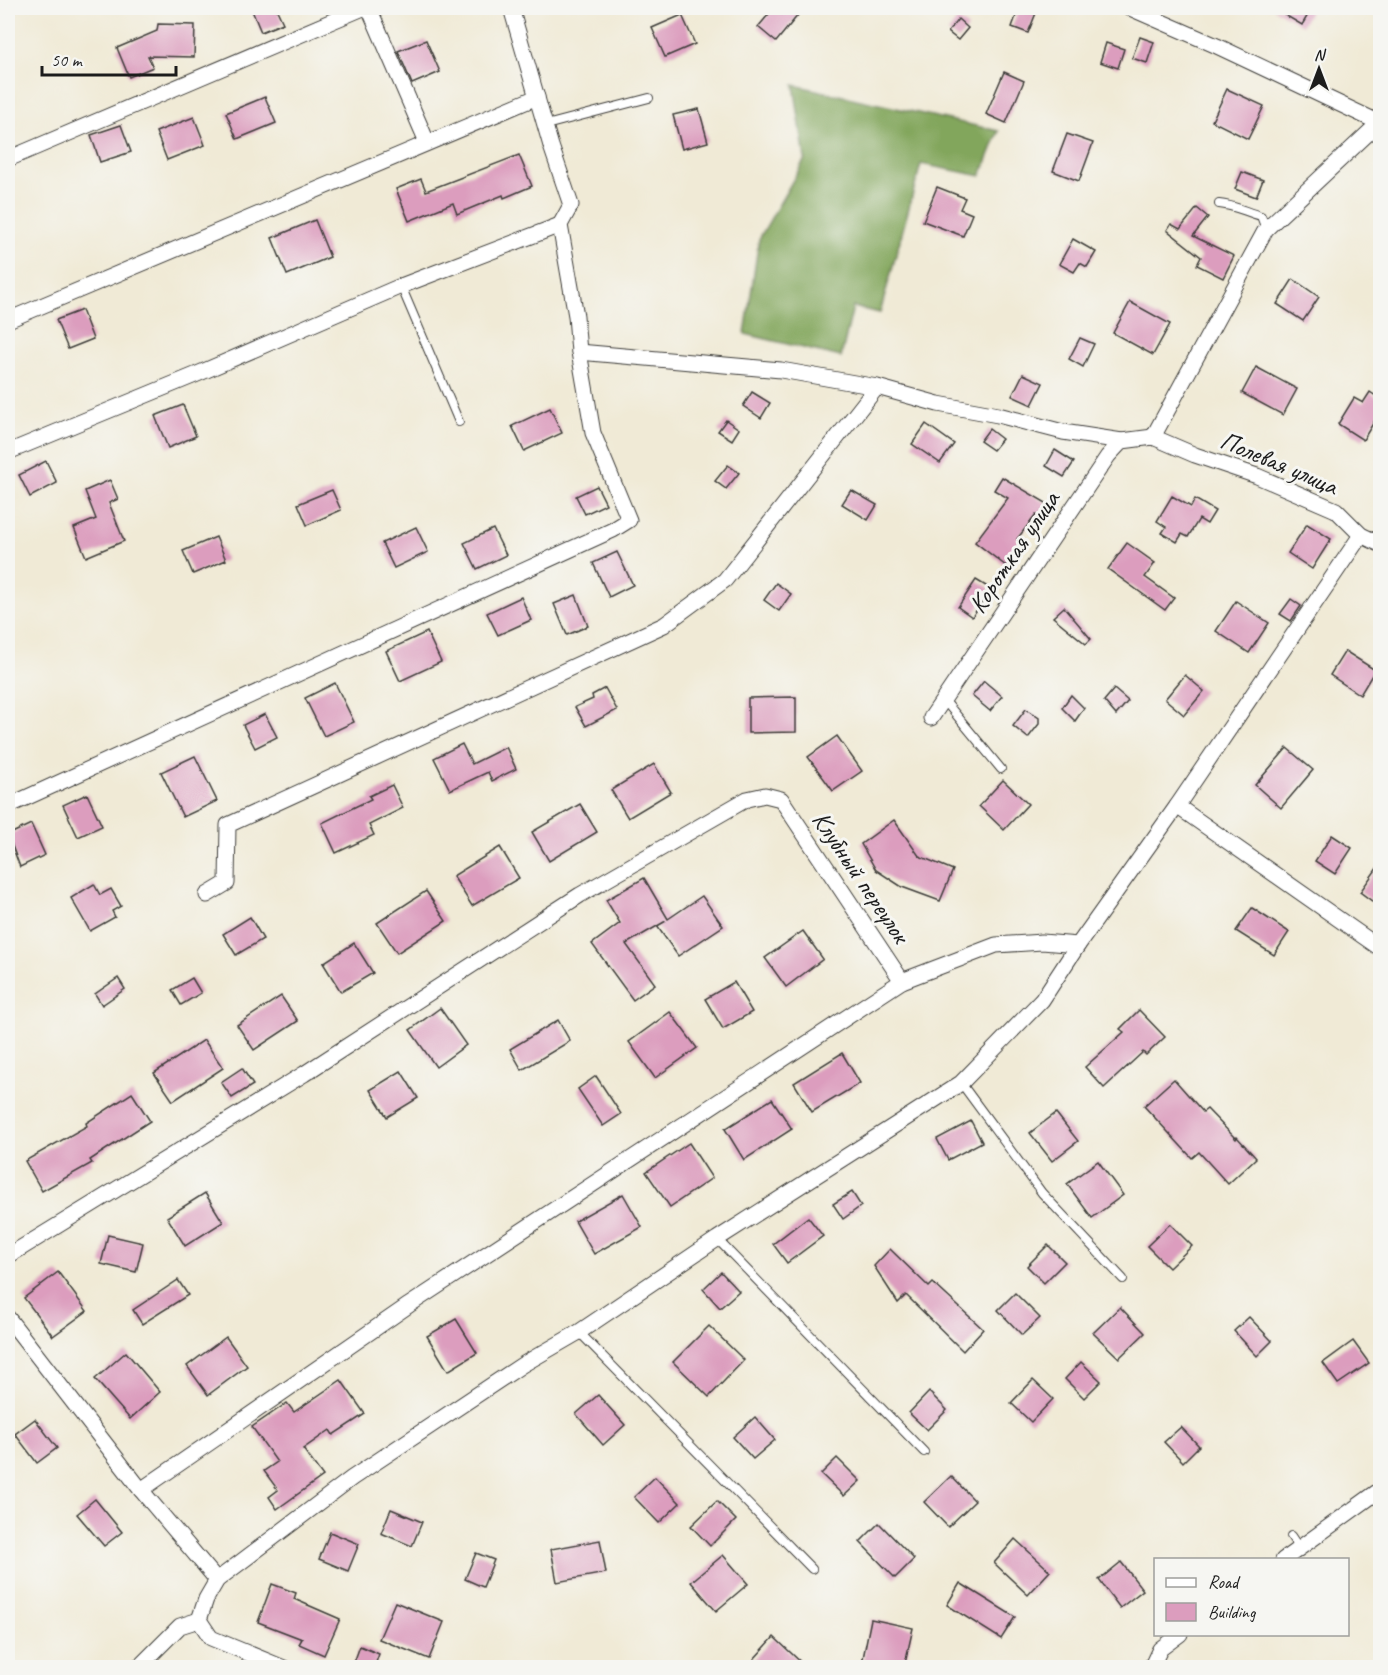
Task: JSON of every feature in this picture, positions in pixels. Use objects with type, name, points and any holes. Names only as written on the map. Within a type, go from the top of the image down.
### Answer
[{"type":"street","points":[[8,159],[363,8]]},
{"type":"street","points":[[369,8],[428,142]]},
{"type":"street","points":[[8,806],[613,530],[629,520],[593,433],[560,225],[571,205],[551,146],[511,8]]},
{"type":"street","points":[[579,352],[781,370],[877,387],[938,404],[998,415],[1063,432],[1122,441],[1153,437],[1266,229],[1380,123],[1217,46],[1130,8]]},
{"type":"street","points":[[8,320],[537,97]]},
{"type":"street","points":[[8,452],[195,375],[401,286],[560,225]]},
{"type":"street","points":[[207,896],[227,883],[228,825],[664,625],[725,580],[877,387]]},
{"type":"street","name":"Полевая улица","points":[[1153,437],[1257,476],[1336,510],[1361,536],[1380,544]]},
{"type":"street","name":"Короткая улица","points":[[931,718],[1108,456],[1122,441]]},
{"type":"street","points":[[199,1620],[206,1599],[217,1580],[352,1478],[522,1365],[579,1332],[717,1239],[961,1083],[1042,1000],[1361,536]]},
{"type":"street","name":"Клубный переулок","points":[[8,1256],[304,1074],[580,896],[747,799],[765,795],[781,799],[902,981]]},
{"type":"street","points":[[1177,806],[1380,948]]},
{"type":"street","points":[[141,1490],[409,1305],[902,981],[996,945],[1042,942],[1078,945]]},
{"type":"street","points":[[8,1318],[141,1490],[217,1580]]},
{"type":"street","points":[[1284,1558],[1295,1542],[1380,1490]]},
{"type":"street","points":[[138,1668],[180,1626],[199,1620]]},
{"type":"street","points":[[199,1620],[212,1638],[284,1668]]},
{"type":"street","points":[[1151,1668],[1160,1649],[1179,1636]]},
{"type":"lane","points":[[546,125],[649,98]]},
{"type":"lane","points":[[1219,204],[1234,205],[1243,211],[1261,216],[1266,229]]},
{"type":"lane","points":[[401,286],[459,422]]},
{"type":"lane","points":[[944,700],[1001,769]]},
{"type":"lane","points":[[961,1083],[1042,1193],[1123,1279]]},
{"type":"lane","points":[[717,1239],[924,1452]]},
{"type":"lane","points":[[579,1332],[812,1569]]},
{"type":"green space","points":[[794,85],[999,131],[981,176],[921,164],[880,313],[853,307],[841,357],[745,334],[759,239],[805,159]]},
{"type":"building","points":[[251,8],[276,8],[283,23],[261,32]]},
{"type":"building","points":[[774,8],[789,8],[798,15],[776,42],[758,27]]},
{"type":"building","points":[[1019,8],[1038,8],[1028,33],[1012,27]]},
{"type":"building","points":[[1273,8],[1312,8],[1302,25]]},
{"type":"building","points":[[682,15],[695,44],[665,57],[652,28]]},
{"type":"building","points":[[958,19],[968,28],[958,40],[948,32]]},
{"type":"building","points":[[158,24],[195,25],[194,57],[148,56],[153,67],[129,77],[117,48],[157,31]]},
{"type":"building","points":[[1140,37],[1154,42],[1147,63],[1132,58]]},
{"type":"building","points":[[426,40],[440,72],[412,84],[398,51]]},
{"type":"building","points":[[1106,43],[1124,49],[1118,68],[1100,62]]},
{"type":"building","points":[[1004,72],[1024,81],[1006,123],[986,114]]},
{"type":"building","points":[[1227,89],[1264,106],[1248,139],[1212,121]]},
{"type":"building","points":[[265,97],[276,123],[237,139],[226,113]]},
{"type":"building","points":[[699,109],[708,142],[682,149],[673,115]]},
{"type":"building","points":[[194,117],[205,145],[167,160],[156,132]]},
{"type":"building","points":[[121,125],[131,152],[100,162],[91,135]]},
{"type":"building","points":[[1067,134],[1093,143],[1079,181],[1053,171]]},
{"type":"building","points":[[519,155],[532,186],[457,214],[453,203],[409,221],[396,189],[421,179],[426,191]]},
{"type":"building","points":[[1242,172],[1263,180],[1256,197],[1235,189]]},
{"type":"building","points":[[937,187],[965,198],[960,209],[972,214],[963,236],[923,221]]},
{"type":"building","points":[[1197,208],[1208,217],[1193,236],[1234,256],[1223,278],[1197,265],[1201,257],[1167,230],[1171,224],[1180,229]]},
{"type":"building","points":[[315,220],[330,257],[287,275],[272,238]]},
{"type":"building","points":[[1073,239],[1096,252],[1087,267],[1080,263],[1074,272],[1059,264]]},
{"type":"building","points":[[1293,279],[1319,297],[1303,321],[1277,304]]},
{"type":"building","points":[[1130,302],[1170,324],[1153,355],[1113,333]]},
{"type":"building","points":[[82,310],[93,339],[68,349],[56,320]]},
{"type":"building","points":[[1080,338],[1094,344],[1083,367],[1069,359]]},
{"type":"building","points":[[1256,367],[1297,389],[1283,415],[1242,393]]},
{"type":"building","points":[[1023,374],[1043,383],[1032,405],[1012,396]]},
{"type":"building","points":[[752,392],[770,403],[761,418],[743,406]]},
{"type":"building","points":[[1370,392],[1380,399],[1380,412],[1363,440],[1338,424],[1354,398],[1363,403]]},
{"type":"building","points":[[183,405],[196,436],[168,448],[155,416]]},
{"type":"building","points":[[550,408],[562,433],[524,451],[512,426]]},
{"type":"building","points":[[726,420],[739,429],[732,440],[718,431]]},
{"type":"building","points":[[926,424],[954,444],[940,463],[912,444]]},
{"type":"building","points":[[989,429],[1002,439],[993,450],[980,441]]},
{"type":"building","points":[[1055,450],[1074,462],[1064,477],[1046,466]]},
{"type":"building","points":[[46,461],[57,483],[30,497],[19,475]]},
{"type":"building","points":[[728,465],[739,473],[726,489],[715,481]]},
{"type":"building","points":[[1002,477],[1053,507],[1045,520],[1036,515],[1017,539],[1022,544],[1006,566],[975,542],[1008,498],[994,490]]},
{"type":"building","points":[[110,480],[118,499],[109,503],[124,541],[86,557],[74,528],[96,519],[85,491]]},
{"type":"building","points":[[597,486],[606,504],[585,514],[576,496]]},
{"type":"building","points":[[332,490],[341,510],[307,525],[298,504]]},
{"type":"building","points":[[851,490],[877,505],[868,520],[842,504]]},
{"type":"building","points":[[1172,496],[1191,507],[1195,499],[1215,511],[1207,524],[1199,519],[1188,537],[1182,534],[1177,542],[1162,533],[1166,527],[1157,521]]},
{"type":"building","points":[[1307,524],[1331,539],[1312,569],[1288,553]]},
{"type":"building","points":[[416,527],[428,552],[394,568],[382,543]]},
{"type":"building","points":[[493,529],[506,555],[477,569],[464,543]]},
{"type":"building","points":[[216,537],[226,560],[193,574],[183,551]]},
{"type":"building","points":[[1127,543],[1155,563],[1145,577],[1174,598],[1165,610],[1108,569]]},
{"type":"building","points":[[617,552],[633,585],[609,597],[593,563]]},
{"type":"building","points":[[976,580],[991,589],[972,617],[958,607]]},
{"type":"building","points":[[776,583],[791,594],[779,611],[764,600]]},
{"type":"building","points":[[576,595],[588,626],[567,635],[554,604]]},
{"type":"building","points":[[521,597],[531,620],[498,635],[487,613]]},
{"type":"building","points":[[1291,599],[1301,606],[1291,621],[1280,614]]},
{"type":"building","points":[[1236,601],[1269,623],[1249,653],[1216,631]]},
{"type":"building","points":[[1064,607],[1091,639],[1086,644],[1053,617]]},
{"type":"building","points":[[427,632],[441,662],[400,681],[386,651]]},
{"type":"building","points":[[1345,651],[1375,670],[1360,695],[1330,675]]},
{"type":"building","points":[[1185,675],[1204,691],[1184,715],[1165,699]]},
{"type":"building","points":[[984,681],[1002,696],[990,711],[972,696]]},
{"type":"building","points":[[335,683],[354,722],[324,736],[305,698]]},
{"type":"building","points":[[605,688],[617,710],[586,726],[575,707],[593,699],[592,695]]},
{"type":"building","points":[[1114,689],[1128,701],[1116,715],[1104,701]]},
{"type":"building","points":[[1071,695],[1084,708],[1075,721],[1062,708]]},
{"type":"building","points":[[796,697],[796,732],[748,733],[748,698]]},
{"type":"building","points":[[1026,709],[1039,718],[1039,724],[1028,738],[1013,726]]},
{"type":"building","points":[[265,714],[277,737],[255,748],[243,725]]},
{"type":"building","points":[[837,736],[862,771],[833,791],[808,757]]},
{"type":"building","points":[[462,744],[472,764],[506,747],[516,769],[492,781],[488,772],[450,790],[434,758]]},
{"type":"building","points":[[1287,748],[1313,770],[1281,808],[1255,785]]},
{"type":"building","points":[[195,756],[217,801],[183,817],[161,772]]},
{"type":"building","points":[[654,764],[671,792],[628,818],[611,790]]},
{"type":"building","points":[[1003,780],[1028,804],[1004,830],[979,806]]},
{"type":"building","points":[[392,785],[403,808],[369,825],[374,835],[336,853],[322,823],[371,799],[369,796]]},
{"type":"building","points":[[87,794],[102,826],[78,837],[63,805]]},
{"type":"building","points":[[580,804],[597,832],[549,861],[532,832]]},
{"type":"building","points":[[894,820],[919,856],[953,870],[940,901],[902,887],[876,870],[861,844]]},
{"type":"building","points":[[31,824],[45,855],[20,867],[8,835]]},
{"type":"building","points":[[1332,835],[1352,848],[1335,874],[1315,861]]},
{"type":"building","points":[[500,847],[519,878],[472,906],[453,876]]},
{"type":"building","points":[[1380,864],[1380,907],[1360,892]]},
{"type":"building","points":[[644,878],[668,919],[702,896],[723,926],[678,956],[657,926],[626,944],[655,984],[633,1000],[592,944],[620,923],[606,900]]},
{"type":"building","points":[[94,884],[100,895],[111,889],[121,906],[112,911],[115,917],[90,931],[71,898]]},
{"type":"building","points":[[426,891],[446,921],[397,953],[377,923]]},
{"type":"building","points":[[1252,908],[1289,932],[1274,955],[1236,931]]},
{"type":"building","points":[[250,917],[263,939],[236,955],[223,934]]},
{"type":"building","points":[[803,931],[823,959],[786,987],[765,958]]},
{"type":"building","points":[[354,943],[373,973],[341,992],[323,963]]},
{"type":"building","points":[[118,978],[125,989],[102,1005],[95,994]]},
{"type":"building","points":[[192,978],[201,993],[181,1005],[172,990]]},
{"type":"building","points":[[734,982],[752,1012],[723,1029],[705,999]]},
{"type":"building","points":[[281,996],[298,1021],[254,1050],[237,1025]]},
{"type":"building","points":[[440,1008],[466,1045],[436,1067],[410,1030]]},
{"type":"building","points":[[1139,1010],[1165,1037],[1146,1055],[1143,1052],[1104,1088],[1085,1067],[1124,1032],[1120,1029]]},
{"type":"building","points":[[670,1012],[697,1048],[655,1078],[629,1042]]},
{"type":"building","points":[[558,1020],[570,1041],[522,1070],[510,1049]]},
{"type":"building","points":[[204,1040],[223,1068],[173,1101],[154,1073]]},
{"type":"building","points":[[842,1053],[860,1083],[812,1112],[794,1083]]},
{"type":"building","points":[[242,1068],[253,1085],[232,1098],[221,1082]]},
{"type":"building","points":[[401,1071],[418,1098],[387,1117],[370,1090]]},
{"type":"building","points":[[596,1076],[621,1114],[603,1126],[578,1089]]},
{"type":"building","points":[[1174,1079],[1203,1112],[1207,1109],[1256,1158],[1228,1184],[1199,1152],[1192,1158],[1144,1106]]},
{"type":"building","points":[[132,1093],[150,1121],[90,1160],[92,1163],[42,1191],[25,1161],[87,1126],[86,1123]]},
{"type":"building","points":[[772,1099],[792,1129],[744,1160],[725,1129]]},
{"type":"building","points":[[1056,1113],[1078,1141],[1052,1161],[1030,1133]]},
{"type":"building","points":[[971,1121],[982,1142],[948,1160],[937,1139]]},
{"type":"building","points":[[689,1143],[712,1178],[670,1207],[646,1172]]},
{"type":"building","points":[[1098,1161],[1123,1195],[1092,1218],[1067,1184]]},
{"type":"building","points":[[852,1192],[861,1206],[843,1219],[833,1204]]},
{"type":"building","points":[[205,1193],[223,1222],[185,1246],[167,1217]]},
{"type":"building","points":[[623,1194],[642,1227],[594,1254],[575,1221]]},
{"type":"building","points":[[808,1217],[823,1236],[787,1263],[773,1244]]},
{"type":"building","points":[[1170,1224],[1192,1246],[1169,1268],[1147,1246]]},
{"type":"building","points":[[108,1235],[143,1243],[136,1272],[101,1264]]},
{"type":"building","points":[[1048,1245],[1065,1262],[1044,1283],[1027,1266]]},
{"type":"building","points":[[890,1249],[929,1287],[933,1283],[983,1329],[963,1351],[906,1295],[898,1303],[874,1266]]},
{"type":"building","points":[[58,1272],[87,1311],[53,1336],[24,1298]]},
{"type":"building","points":[[721,1272],[739,1291],[720,1308],[703,1289]]},
{"type":"building","points":[[178,1280],[188,1295],[142,1324],[133,1310]]},
{"type":"building","points":[[1015,1293],[1040,1318],[1022,1335],[998,1310]]},
{"type":"building","points":[[1120,1307],[1145,1333],[1119,1358],[1093,1333]]},
{"type":"building","points":[[1249,1317],[1272,1341],[1257,1356],[1234,1331]]},
{"type":"building","points":[[456,1319],[477,1353],[448,1371],[427,1336]]},
{"type":"building","points":[[709,1326],[744,1360],[709,1397],[673,1362]]},
{"type":"building","points":[[226,1337],[247,1366],[208,1395],[187,1366]]},
{"type":"building","points":[[1353,1341],[1369,1363],[1338,1384],[1323,1363]]},
{"type":"building","points":[[126,1352],[160,1392],[130,1419],[95,1379]]},
{"type":"building","points":[[1081,1362],[1101,1381],[1084,1398],[1065,1379]]},
{"type":"building","points":[[341,1380],[365,1414],[333,1435],[330,1430],[303,1449],[323,1476],[277,1509],[269,1497],[278,1490],[264,1471],[277,1462],[252,1427],[287,1403],[294,1412]]},
{"type":"building","points":[[1033,1380],[1053,1399],[1031,1422],[1011,1403]]},
{"type":"building","points":[[929,1392],[947,1410],[927,1430],[909,1413]]},
{"type":"building","points":[[598,1395],[625,1425],[603,1445],[576,1414]]},
{"type":"building","points":[[755,1417],[775,1440],[753,1459],[733,1437]]},
{"type":"building","points":[[35,1419],[57,1448],[37,1463],[15,1434]]},
{"type":"building","points":[[1181,1427],[1199,1446],[1183,1462],[1164,1442]]},
{"type":"building","points":[[837,1458],[860,1481],[844,1496],[821,1474]]},
{"type":"building","points":[[951,1476],[975,1501],[948,1527],[924,1502]]},
{"type":"building","points":[[655,1477],[680,1503],[659,1523],[634,1497]]},
{"type":"building","points":[[95,1499],[122,1532],[104,1546],[77,1514]]},
{"type":"building","points":[[717,1501],[736,1520],[710,1546],[691,1526]]},
{"type":"building","points":[[391,1509],[422,1522],[412,1546],[381,1533]]},
{"type":"building","points":[[879,1523],[914,1559],[895,1578],[860,1542]]},
{"type":"building","points":[[330,1532],[359,1544],[348,1571],[319,1559]]},
{"type":"building","points":[[1015,1539],[1050,1571],[1028,1595],[994,1563]]},
{"type":"building","points":[[600,1540],[606,1573],[557,1582],[551,1549]]},
{"type":"building","points":[[476,1553],[494,1560],[483,1587],[465,1579]]},
{"type":"building","points":[[723,1555],[748,1584],[716,1611],[691,1582]]},
{"type":"building","points":[[1121,1562],[1143,1590],[1120,1608],[1099,1580]]},
{"type":"building","points":[[960,1583],[1015,1617],[1001,1639],[947,1605]]},
{"type":"building","points":[[272,1584],[296,1593],[294,1599],[340,1619],[324,1655],[299,1644],[302,1639],[258,1622]]},
{"type":"building","points":[[395,1602],[444,1622],[429,1659],[379,1639]]},
{"type":"building","points":[[871,1619],[913,1628],[904,1668],[861,1668]]},
{"type":"building","points":[[774,1637],[807,1668],[763,1668],[754,1659]]},
{"type":"building","points":[[360,1646],[379,1654],[374,1668],[352,1668]]}]
